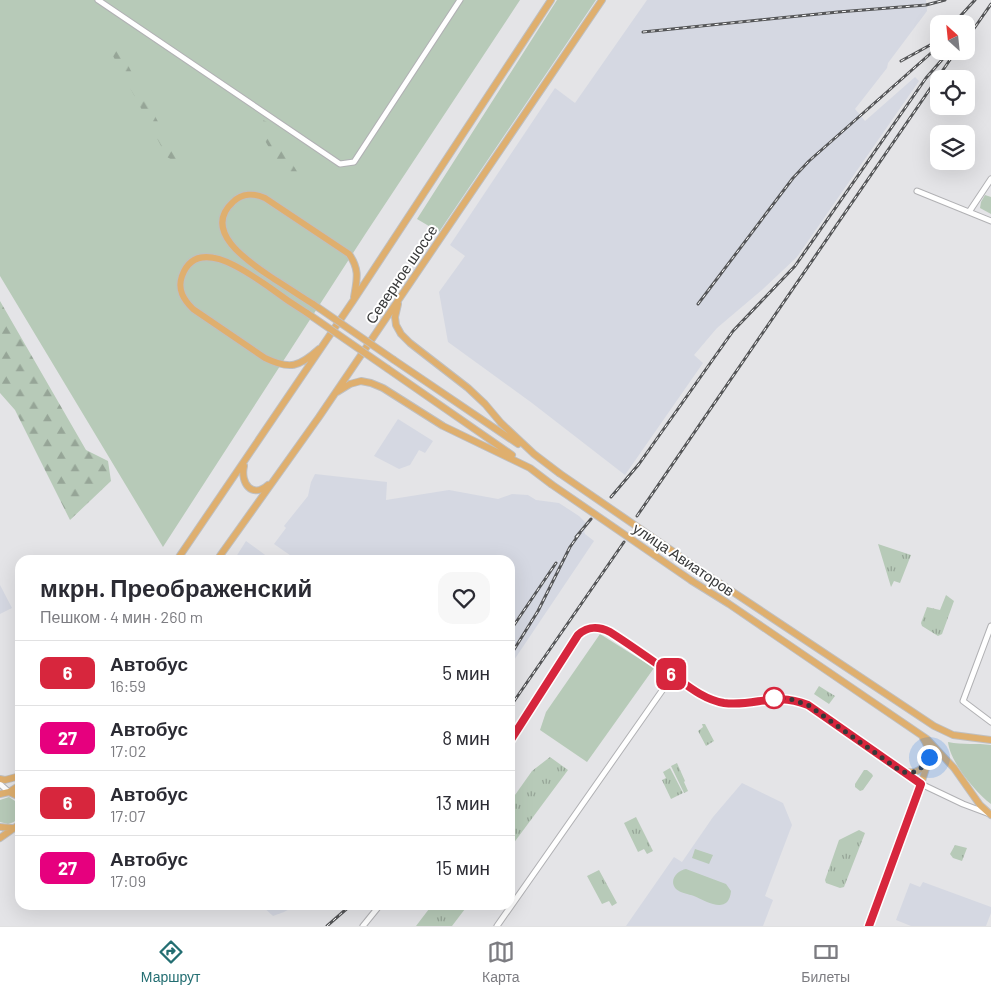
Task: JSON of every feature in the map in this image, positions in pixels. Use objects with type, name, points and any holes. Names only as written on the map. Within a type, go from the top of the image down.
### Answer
[{"type":"main road","name":"Северное шоссе","points":[[180,555],[354,301],[551,0]]},
{"type":"main road","name":"Северное шоссе","points":[[221,555],[400,298],[602,0]]},
{"type":"main road","points":[[354,301],[358,274],[356,263],[349,254],[265,198],[257,195],[246,195],[236,199],[228,206],[222,218],[223,230],[229,242],[245,259],[534,454]]},
{"type":"main road","points":[[325,343],[304,361],[296,365],[286,366],[265,358],[194,310],[184,300],[180,291],[180,281],[184,270],[192,262],[203,257],[234,264],[530,468]]},
{"type":"main road","name":"улица Авиаторов","points":[[400,298],[395,317],[396,325],[401,334],[468,388],[534,454],[700,570],[934,726],[954,735],[991,740]]},
{"type":"main road","name":"улица Авиаторов","points":[[334,394],[350,384],[361,381],[371,383],[383,388],[443,426],[530,468],[692,581],[919,733],[936,747],[954,768],[980,805],[990,814]]},
{"type":"main road","points":[[245,462],[242,473],[246,486],[257,490],[263,489],[273,481]]},
{"type":"main road","points":[[919,733],[927,745],[929,757],[921,784]]},
{"type":"main road","points":[[902,772],[911,773],[919,770],[929,757]]},
{"type":"main road","points":[[0,779],[5,780],[15,777]]},
{"type":"main road","points":[[0,794],[15,788]]},
{"type":"main road","points":[[9,792],[15,794]]},
{"type":"main road","points":[[0,827],[6,829],[15,827]]},
{"type":"main road","points":[[0,838],[15,828]]},
{"type":"street","points":[[98,0],[340,164],[354,162],[460,0]]},
{"type":"street","points":[[969,212],[991,179]]},
{"type":"street","points":[[917,192],[991,221]]},
{"type":"street","points":[[991,626],[963,700],[991,722]]},
{"type":"street","points":[[515,733],[583,630],[590,628],[604,629],[673,675],[515,900]]},
{"type":"street","name":"улица Авиаторов","points":[[673,675],[703,696],[724,703],[783,698],[808,705],[921,784],[963,804],[990,814]]},
{"type":"street","points":[[0,784],[9,792]]},
{"type":"street","points":[[869,926],[921,784]]},
{"type":"street","points":[[363,926],[376,910]]},
{"type":"street","points":[[497,926],[508,910]]},
{"type":"shaded area","points":[[647,0],[926,0],[927,11],[888,63],[887,68],[855,109],[865,121],[915,77],[919,81],[797,257],[717,328],[694,355],[703,363],[625,475],[532,403],[448,342],[439,292],[465,256],[450,245],[555,88],[575,103]]},
{"type":"shaded area","points":[[398,419],[433,441],[425,453],[419,450],[410,465],[399,469],[374,456]]},
{"type":"shaded area","points":[[315,474],[387,482],[386,500],[449,490],[498,499],[512,494],[528,495],[536,500],[559,503],[579,516],[588,525],[584,531],[585,534],[594,541],[515,659],[515,555],[290,555],[274,544],[286,528],[284,526],[308,496]]},
{"type":"shaded area","points":[[246,541],[265,555],[237,555]]},
{"type":"shaded area","points":[[0,585],[12,608],[0,614]]},
{"type":"shaded area","points":[[742,783],[783,803],[792,825],[765,896],[773,900],[763,926],[626,926],[674,857],[682,862],[713,817]]},
{"type":"shaded area","points":[[923,882],[991,907],[991,913],[986,926],[911,926],[896,920],[910,883],[920,887]]},
{"type":"shaded area","points":[[266,910],[288,910],[284,912],[273,916]]},
{"type":"green space","points":[[0,0],[520,0],[366,233],[163,547],[0,276]]},
{"type":"green space","points":[[557,0],[596,0],[439,232],[417,219]]},
{"type":"green space","points":[[105,22],[181,165],[167,157],[97,26]]},
{"type":"green space","points":[[249,113],[267,122],[304,183],[289,182]]},
{"type":"green space","points":[[985,195],[991,197],[991,214],[980,208]]},
{"type":"green space","points":[[0,301],[86,450],[108,461],[111,481],[70,520],[15,410],[0,393]]},
{"type":"green space","points":[[878,544],[911,555],[900,583],[894,581],[891,587]]},
{"type":"green space","points":[[946,595],[954,601],[942,634],[938,636],[922,626],[921,623],[927,607],[940,610]]},
{"type":"green space","points":[[600,634],[654,668],[587,762],[540,730],[546,712]]},
{"type":"green space","points":[[819,686],[835,696],[829,704],[814,694]]},
{"type":"green space","points":[[702,724],[705,724],[714,741],[706,746],[698,731],[703,727]]},
{"type":"green space","points":[[948,742],[991,745],[991,804],[978,792],[959,768],[953,759]]},
{"type":"green space","points":[[550,757],[568,770],[515,841],[515,795],[532,771]]},
{"type":"green space","points":[[677,763],[688,791],[684,793],[671,766]]},
{"type":"green space","points":[[670,768],[683,793],[671,799],[662,780],[666,778],[663,772]]},
{"type":"green space","points":[[864,770],[867,770],[873,776],[863,790],[860,791],[855,787],[855,784]]},
{"type":"green space","points":[[9,797],[15,801],[14,822],[8,824],[0,822],[0,800]]},
{"type":"green space","points":[[636,817],[653,851],[647,854],[644,849],[638,852],[624,823]]},
{"type":"green space","points":[[859,830],[865,833],[844,887],[840,888],[826,883],[825,880],[839,840]]},
{"type":"green space","points":[[955,845],[967,848],[962,861],[953,858],[950,854]]},
{"type":"green space","points":[[695,849],[713,855],[709,864],[692,858]]},
{"type":"green space","points":[[686,869],[726,884],[731,891],[726,903],[717,905],[676,889],[673,882],[675,876],[680,871]]},
{"type":"green space","points":[[599,870],[617,903],[612,906],[609,901],[602,904],[587,876]]},
{"type":"green space","points":[[428,910],[464,910],[452,926],[416,926]]},
{"type":"railway","points":[[643,32],[926,5],[945,0]]},
{"type":"railway","points":[[961,15],[975,0]]},
{"type":"railway","points":[[975,27],[991,4]]},
{"type":"railway","points":[[901,61],[930,45]]},
{"type":"railway","points":[[698,304],[793,178],[809,161],[930,54]]},
{"type":"railway","points":[[611,497],[639,464],[733,331],[795,266],[926,78],[942,60]]},
{"type":"railway","points":[[637,516],[950,60]]},
{"type":"railway","points":[[576,537],[591,519]]},
{"type":"railway","points":[[515,648],[538,611],[570,547],[580,533]]},
{"type":"railway","points":[[515,700],[624,542]]},
{"type":"railway","points":[[515,624],[556,563]]},
{"type":"railway","points":[[327,926],[345,910]]},
{"type":"bus line","name":"6","points":[[515,734],[578,635],[583,630],[595,627],[604,629],[618,637],[711,700],[724,703],[738,703],[783,698],[808,705],[921,784],[869,926]]},
{"type":"route","points":[[774,698],[790,699],[808,705],[902,772],[911,773],[923,768],[929,757]]}]
